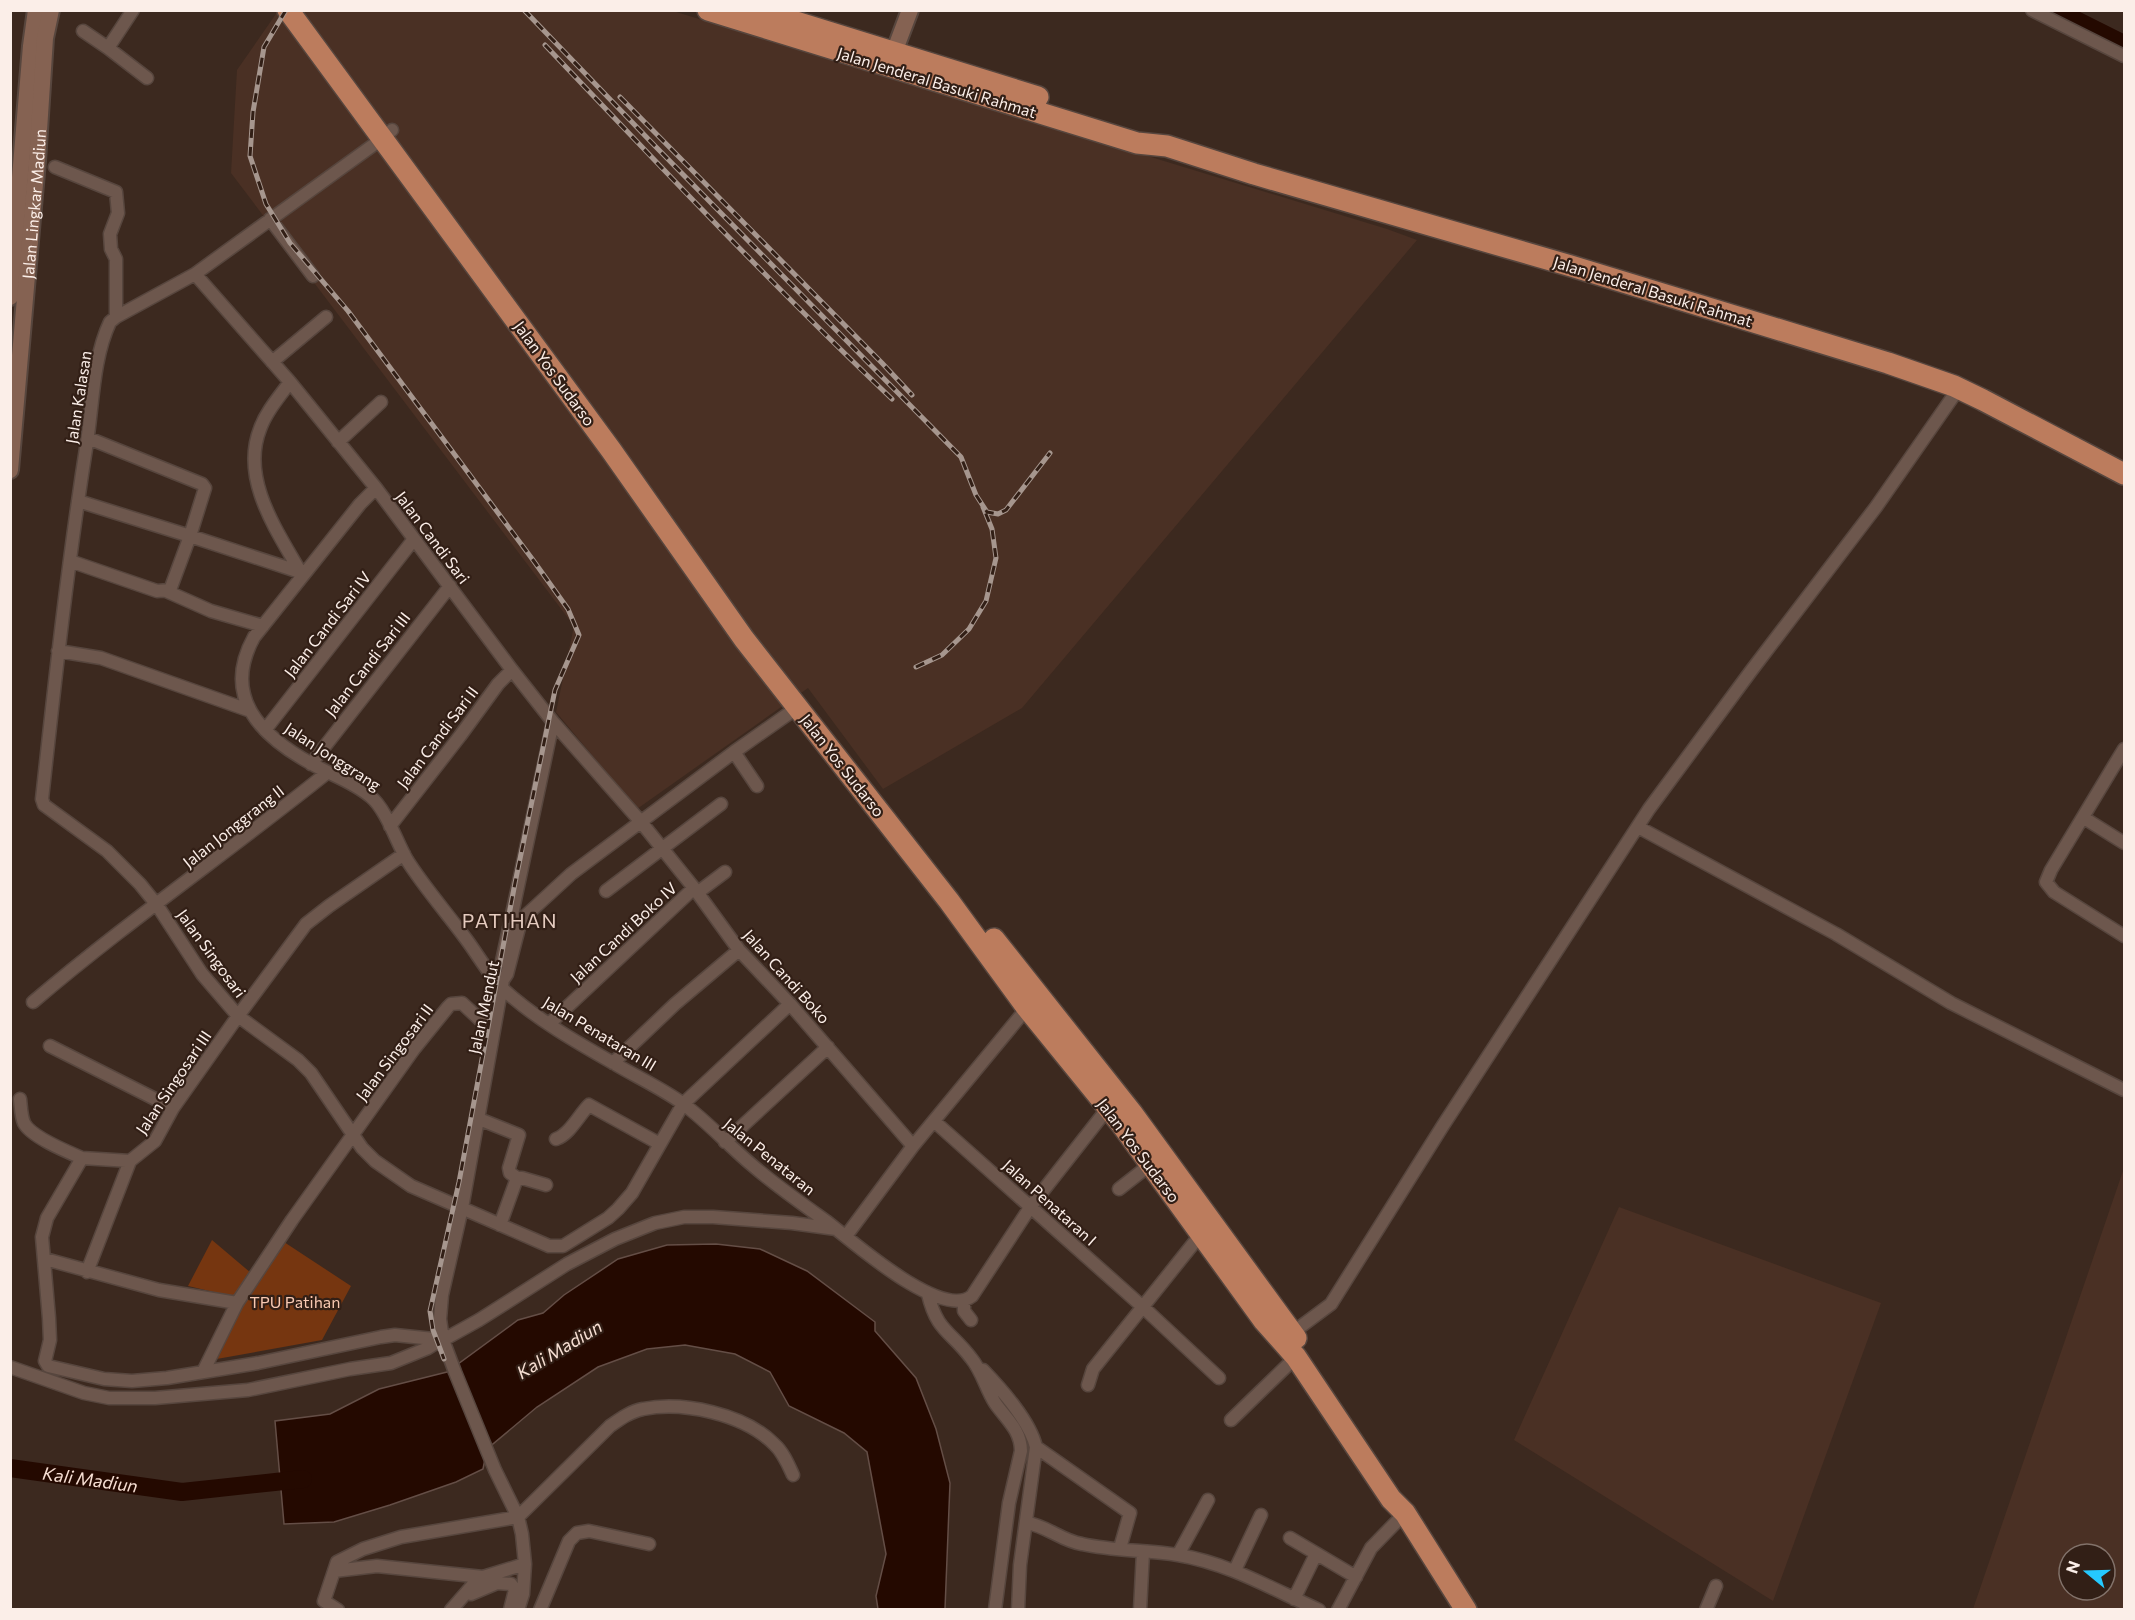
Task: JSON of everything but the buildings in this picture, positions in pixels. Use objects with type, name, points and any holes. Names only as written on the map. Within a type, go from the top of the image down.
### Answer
[{"type":"highway","name":"Jalan Yos Sudarso","points":[[288,10],[508,287],[756,630],[954,897],[1027,1008],[1108,1108],[1201,1234],[1270,1316],[1292,1333],[1398,1489],[1405,1513]]},
{"type":"highway","name":"Jalan Yos Sudarso","points":[[304,10],[387,134],[744,639],[1132,1113],[1391,1499],[1405,1513],[1466,1610]]},
{"type":"highway","name":"Jalan Jenderal Basuki Rahmat","points":[[708,10],[891,60]]},
{"type":"highway","name":"Jalan Jenderal Basuki Rahmat","points":[[757,10],[891,60],[1137,143],[1167,146],[1878,359],[1959,388],[2124,474]]},
{"type":"main road","name":"Jalan Lingkar Madiun","points":[[10,470],[37,161],[34,97],[36,10]]},
{"type":"main road","name":"Jalan Lingkar Madiun","points":[[10,297],[34,97],[51,10]]},
{"type":"main road","points":[[891,60],[910,10]]},
{"type":"street","points":[[108,48],[133,10]]},
{"type":"street","points":[[2032,10],[2124,56]]},
{"type":"street","points":[[83,31],[147,78]]},
{"type":"street","points":[[55,167],[116,192],[118,213],[110,234],[111,249],[116,259],[116,317],[195,274],[387,134]]},
{"type":"street","points":[[270,219],[313,276]]},
{"type":"street","name":"Jalan Candi Sari","points":[[195,274],[290,382],[376,488],[553,722],[641,822]]},
{"type":"street","name":"Jalan Kalasan","points":[[44,805],[42,799],[57,651],[78,501],[102,349],[108,327],[116,317]]},
{"type":"street","points":[[272,362],[327,317]]},
{"type":"street","points":[[290,382],[260,428],[254,459],[254,474],[265,507],[301,574]]},
{"type":"street","points":[[1292,1333],[1331,1304],[1512,1017],[1638,827],[1751,671],[1876,507],[1959,388]]},
{"type":"street","points":[[338,442],[381,402]]},
{"type":"street","points":[[88,438],[204,486],[190,536],[170,590],[166,591]]},
{"type":"street","name":"Jalan Jonggrang","points":[[376,488],[301,574],[248,649],[242,675],[243,694],[249,710],[273,738],[311,764],[371,797],[390,826],[404,854],[502,983]]},
{"type":"street","points":[[78,501],[301,574]]},
{"type":"street","name":"Jalan Candi Sari IV","points":[[266,730],[414,539]]},
{"type":"street","points":[[70,561],[157,591],[166,591],[211,611],[263,626]]},
{"type":"street","name":"Jalan Candi Sari III","points":[[311,764],[450,586]]},
{"type":"street","points":[[57,651],[100,658],[249,710]]},
{"type":"street","name":"Jalan Candi Sari II","points":[[390,826],[454,746],[498,684],[512,670]]},
{"type":"street","points":[[516,917],[734,752],[798,707]]},
{"type":"street","name":"Jalan Mendut","points":[[518,1610],[525,1580],[525,1564],[518,1517],[495,1470],[441,1340],[440,1308],[462,1208],[502,983],[507,974],[510,944],[553,722]]},
{"type":"street","points":[[2124,749],[2119,769],[2084,818],[2051,870],[2046,882],[2054,892],[2124,936]]},
{"type":"street","points":[[734,752],[757,786]]},
{"type":"street","name":"Jalan Jonggrang II","points":[[33,1002],[97,948],[157,905],[328,772]]},
{"type":"street","points":[[606,891],[721,804]]},
{"type":"street","name":"Jalan Singosari","points":[[44,805],[123,865],[157,905],[202,974],[238,1016],[298,1060],[311,1073],[353,1134],[375,1161],[411,1186],[462,1208]]},
{"type":"street","points":[[2084,818],[2124,843]]},
{"type":"street","name":"Jalan Candi Boko","points":[[641,822],[696,890],[739,950],[790,1004],[913,1146]]},
{"type":"street","points":[[1638,827],[1836,934],[1951,1003],[2124,1090]]},
{"type":"street","name":"Jalan Singosari III","points":[[130,1161],[155,1141],[173,1108],[311,919],[404,854]]},
{"type":"street","name":"Jalan Candi Boko IV","points":[[549,1024],[696,890],[725,872]]},
{"type":"street","points":[[613,1062],[675,1004],[739,950]]},
{"type":"street","name":"Jalan Penataran III","points":[[502,983],[549,1024],[683,1104]]},
{"type":"street","name":"Jalan Singosari II","points":[[203,1372],[237,1303],[353,1134],[414,1049],[451,1004],[462,1003],[494,1032]]},
{"type":"street","points":[[462,1208],[549,1246],[563,1246],[608,1218],[618,1209],[632,1193],[683,1104],[790,1004]]},
{"type":"street","points":[[10,1367],[92,1395],[108,1398],[155,1398],[248,1390],[391,1363],[428,1348],[478,1320],[567,1264],[615,1239],[655,1223],[684,1217],[707,1216],[792,1223],[842,1233],[1027,1008]]},
{"type":"street","points":[[50,1046],[173,1108]]},
{"type":"street","points":[[725,1142],[828,1047]]},
{"type":"street","points":[[20,1099],[23,1120],[27,1127],[64,1150],[82,1158],[130,1161],[87,1272]]},
{"type":"street","name":"Jalan Penataran","points":[[683,1104],[752,1166],[930,1303]]},
{"type":"street","points":[[556,1139],[561,1137],[589,1105],[660,1144]]},
{"type":"street","points":[[1018,1610],[1020,1565],[1036,1447],[1033,1435],[1002,1390],[940,1327],[930,1303],[945,1300],[964,1301],[972,1296],[1031,1206],[1108,1108]]},
{"type":"street","points":[[479,1119],[519,1135],[509,1168],[510,1173],[517,1178],[546,1185]]},
{"type":"street","name":"Jalan Penataran I","points":[[935,1122],[1031,1206],[1219,1378]]},
{"type":"street","points":[[82,1158],[47,1218],[42,1237],[50,1340],[46,1364],[104,1379],[132,1381],[258,1363],[395,1335],[441,1340]]},
{"type":"street","points":[[1119,1189],[1151,1164]]},
{"type":"street","points":[[500,1225],[517,1178]]},
{"type":"street","points":[[1088,1384],[1093,1369],[1201,1234]]},
{"type":"street","points":[[45,1259],[159,1290],[237,1303]]},
{"type":"street","points":[[964,1301],[964,1311],[970,1320]]},
{"type":"street","points":[[1231,1420],[1296,1358]]},
{"type":"street","points":[[972,1359],[990,1394],[1016,1430],[1021,1442],[1009,1503],[995,1610]]},
{"type":"street","points":[[338,1610],[324,1600],[337,1562],[363,1549],[400,1538],[518,1517],[610,1426],[642,1409],[689,1407],[743,1423],[774,1443],[787,1461],[793,1475]]},
{"type":"street","points":[[1036,1447],[1130,1513],[1120,1548]]},
{"type":"street","points":[[1178,1555],[1209,1500]]},
{"type":"street","points":[[1338,1610],[1371,1548],[1405,1513]]},
{"type":"street","points":[[1235,1570],[1261,1515]]},
{"type":"street","points":[[1027,1523],[1036,1524],[1061,1538],[1081,1544],[1178,1555],[1235,1570],[1319,1610]]},
{"type":"street","points":[[540,1610],[569,1541],[577,1533],[589,1531],[650,1544]]},
{"type":"street","points":[[1290,1538],[1356,1577]]},
{"type":"street","points":[[1140,1610],[1143,1552]]},
{"type":"street","points":[[1294,1599],[1317,1554]]},
{"type":"street","points":[[334,1571],[377,1566],[483,1577],[525,1564]]},
{"type":"street","points":[[454,1606],[483,1577]]},
{"type":"street","points":[[454,1606],[483,1588],[507,1582],[515,1590],[510,1610]]},
{"type":"street","points":[[1706,1610],[1716,1586]]},
{"type":"shaded area","points":[[278,11],[673,11],[1417,240],[1022,708],[883,789],[808,688],[637,809],[556,712],[574,626],[231,173],[237,70]]},
{"type":"shaded area","points":[[2124,1168],[2124,1609],[1973,1609]]},
{"type":"shaded area","points":[[1619,1207],[1881,1303],[1773,1601],[1514,1440]]},
{"type":"green space","name":"TPU Patihan","points":[[212,1240],[251,1273],[235,1297],[188,1286]]},
{"type":"green space","name":"TPU Patihan","points":[[284,1242],[351,1286],[322,1340],[211,1360],[230,1318]]},
{"type":"water","points":[[716,1244],[760,1249],[807,1271],[875,1322],[875,1331],[916,1378],[936,1429],[950,1483],[945,1609],[878,1609],[876,1596],[886,1554],[867,1452],[844,1433],[789,1406],[770,1372],[735,1354],[685,1345],[647,1349],[598,1367],[537,1407],[487,1449],[483,1469],[456,1482],[334,1522],[284,1524],[275,1421],[330,1414],[379,1389],[447,1372],[518,1320],[543,1313],[564,1295],[618,1259],[667,1245]]},
{"type":"waterway","points":[[2056,10],[2124,44]]},
{"type":"waterway","name":"Kali Madiun","points":[[10,1468],[182,1492],[303,1479]]},
{"type":"railway","points":[[286,10],[264,47],[253,112],[250,156],[266,204],[290,243],[348,311],[533,560],[568,609],[579,635],[555,690],[515,883],[459,1182],[430,1311],[433,1330],[444,1359]]},
{"type":"railway","points":[[524,10],[961,457],[976,495],[987,512],[998,514],[1006,510],[1050,453]]},
{"type":"railway","points":[[545,45],[760,269],[892,399]]},
{"type":"railway","points":[[620,97],[912,395]]},
{"type":"railway","points":[[916,667],[942,655],[969,629],[986,601],[996,558],[992,529],[983,507]]},
{"type":"district","name":"PATIHAN","points":[[510,920]]}]
